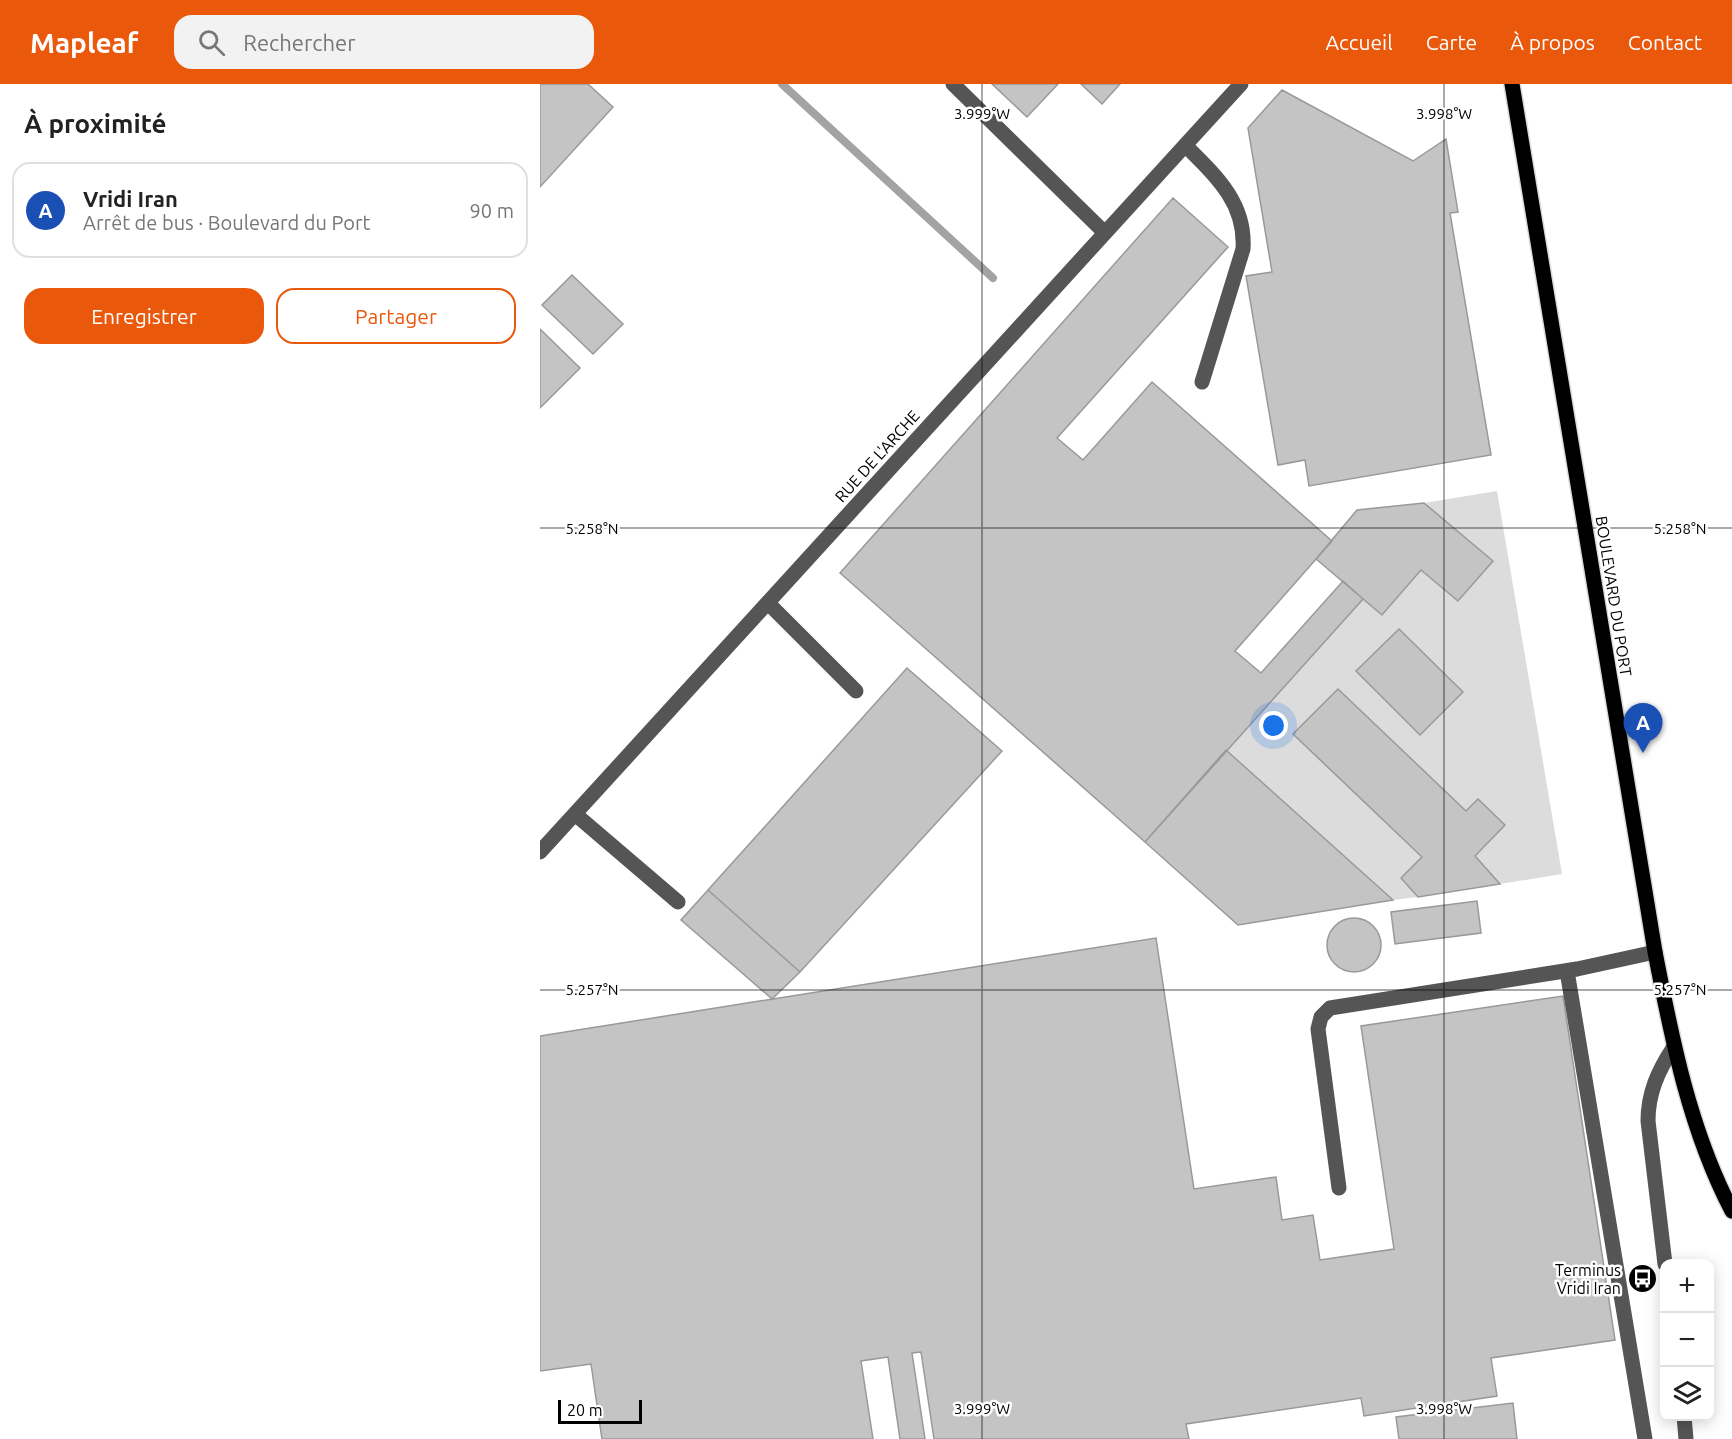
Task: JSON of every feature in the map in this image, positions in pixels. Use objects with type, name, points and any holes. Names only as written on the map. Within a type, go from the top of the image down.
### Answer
[{"type":"main road","name":"BOULEVARD DU PORT","points":[[1512,84],[1655,952],[1673,1048],[1707,1155],[1732,1212]]},
{"type":"street","points":[[953,84],[1105,233]]},
{"type":"street","name":"RUE DE L'ARCHE","points":[[540,852],[1241,84]]},
{"type":"street","points":[[1185,145],[1232,197],[1242,223],[1244,237],[1243,249],[1202,382]]},
{"type":"street","points":[[768,603],[856,691]]},
{"type":"street","points":[[575,814],[678,902]]},
{"type":"street","points":[[1339,1188],[1318,1029],[1321,1017],[1330,1008],[1567,971],[1655,952]]},
{"type":"street","points":[[1567,971],[1645,1439]]},
{"type":"street","points":[[1665,1259],[1648,1106],[1657,1077],[1673,1048]]},
{"type":"street","points":[[1684,1421],[1686,1439]]},
{"type":"shaded area","points":[[1497,491],[1562,874],[1500,884],[1475,856],[1466,811],[1338,689],[1293,734],[1422,857],[1402,878],[1418,897],[1393,900],[1227,750],[1363,599],[1383,615],[1421,570],[1459,601],[1493,561],[1424,503]]},
{"type":"building","points":[[540,84],[588,84],[613,107],[540,187]]},
{"type":"building","points":[[992,84],[1058,84],[1027,117]]},
{"type":"building","points":[[1081,84],[1120,84],[1102,104]]},
{"type":"building","points":[[1282,90],[1413,161],[1446,139],[1458,212],[1450,213],[1491,455],[1309,486],[1305,460],[1278,465],[1246,276],[1272,272],[1248,128]]},
{"type":"building","points":[[1173,198],[1228,247],[1057,438],[1083,460],[1152,382],[1332,541],[1235,651],[1261,673],[1343,581],[1363,599],[1145,842],[840,573]]},
{"type":"building","points":[[572,275],[623,324],[593,354],[542,305]]},
{"type":"building","points":[[540,329],[580,368],[540,408]]},
{"type":"building","points":[[1424,503],[1493,561],[1458,601],[1421,570],[1382,615],[1316,559],[1357,510]]},
{"type":"building","points":[[1399,629],[1463,692],[1420,735],[1356,671]]},
{"type":"building","points":[[907,668],[1002,751],[800,972],[708,890]]},
{"type":"building","points":[[1338,689],[1466,811],[1478,799],[1505,825],[1475,856],[1500,884],[1418,897],[1401,878],[1422,857],[1293,734]]},
{"type":"building","points":[[1226,750],[1393,900],[1238,925],[1145,842]]},
{"type":"building","points":[[708,890],[800,972],[772,999],[681,920]]},
{"type":"building","points":[[1477,901],[1481,933],[1395,944],[1391,912]]},
{"type":"building","points":[[1354,918],[1364,920],[1373,926],[1379,935],[1381,945],[1379,955],[1373,964],[1364,970],[1354,972],[1344,970],[1335,964],[1329,955],[1327,945],[1329,935],[1335,926],[1344,920]]},
{"type":"building","points":[[1156,938],[1194,1189],[1276,1177],[1282,1220],[1313,1215],[1320,1260],[1394,1249],[1361,1026],[1563,996],[1615,1340],[1491,1358],[1497,1396],[1364,1416],[1361,1398],[1186,1424],[1189,1439],[934,1439],[921,1352],[912,1353],[925,1439],[900,1439],[888,1357],[861,1361],[873,1439],[602,1439],[591,1364],[540,1371],[540,1036]]},
{"type":"building","points":[[1513,1403],[1517,1439],[1399,1439],[1396,1417]]},
{"type":"waterway","points":[[782,84],[993,278]]},
{"type":"place","name":"Vridi Iran","points":[[1643,753]]},
{"type":"place","name":"Terminus Vridi Iran","points":[[1642,1279]]}]
